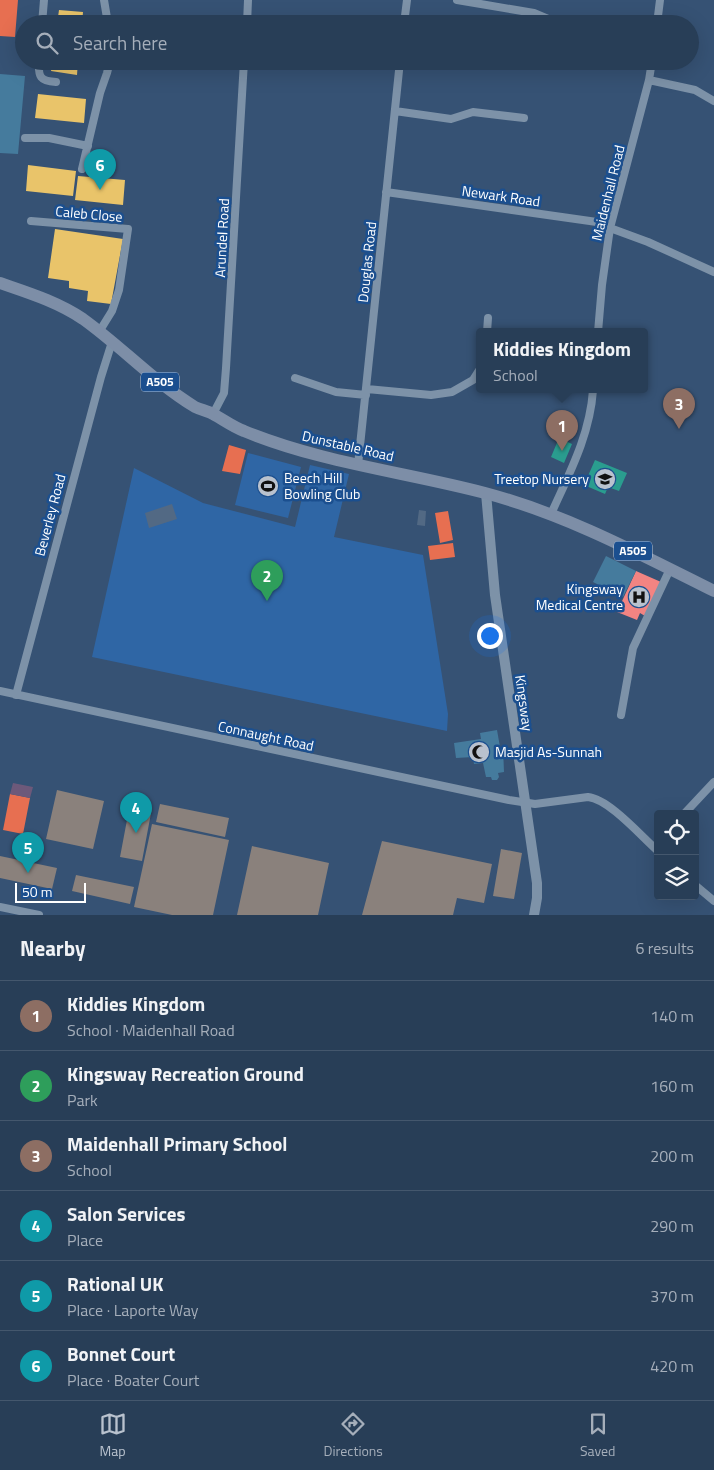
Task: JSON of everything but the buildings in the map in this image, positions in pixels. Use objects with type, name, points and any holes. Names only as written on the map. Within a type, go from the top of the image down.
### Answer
[{"type":"main road","name":"Dunstable Road","points":[[0,282],[59,305],[82,318],[154,378],[197,408],[213,414],[246,432],[295,449],[486,493],[550,514],[714,591]]},
{"type":"street","points":[[43,15],[44,0]]},
{"type":"street","points":[[104,0],[106,15]]},
{"type":"street","points":[[247,15],[248,0]]},
{"type":"street","points":[[405,15],[407,0]]},
{"type":"street","points":[[457,0],[539,15]]},
{"type":"street","points":[[658,15],[660,0]]},
{"type":"street","points":[[38,70],[40,77],[46,81],[56,82]]},
{"type":"street","points":[[82,169],[100,93],[108,70]]},
{"type":"street","name":"Arundel Road","points":[[213,414],[224,392],[243,70]]},
{"type":"street","name":"Douglas Road","points":[[358,465],[399,70]]},
{"type":"street","name":"Maidenhall Road","points":[[598,328],[602,285],[611,226],[651,70]]},
{"type":"street","points":[[649,80],[695,90],[714,101]]},
{"type":"street","points":[[395,111],[451,119],[473,112],[524,118]]},
{"type":"street","points":[[25,138],[49,138],[88,146]]},
{"type":"street","name":"Newark Road","points":[[386,192],[611,226],[714,272]]},
{"type":"street","name":"Caleb Close","points":[[30,221],[128,229],[119,290],[112,311],[99,332]]},
{"type":"street","points":[[487,328],[488,318]]},
{"type":"street","name":"Beverley Road","points":[[16,695],[93,406],[112,342]]},
{"type":"street","points":[[295,378],[336,392],[431,395],[452,392],[473,380],[476,375]]},
{"type":"street","points":[[550,514],[585,436],[592,407],[593,393]]},
{"type":"street","name":"Kingsway","points":[[486,493],[495,595],[537,883],[534,915]]},
{"type":"street","points":[[621,715],[633,648],[670,569]]},
{"type":"street","name":"Connaught Road","points":[[0,692],[526,803],[535,804],[588,796],[607,804],[654,845]]},
{"type":"street","points":[[688,810],[714,782]]},
{"type":"street","points":[[699,888],[714,901]]},
{"type":"street","points":[[0,907],[39,915]]},
{"type":"shaded area","name":"Beech Hill Bowling Club","points":[[248,453],[301,467],[288,518],[235,505]]},
{"type":"shaded area","points":[[310,465],[349,474],[334,537],[423,555],[448,714],[447,731],[92,657],[134,468],[203,503],[295,527]]},
{"type":"place","name":"Bonnet Court","points":[[100,190]]},
{"type":"place","name":"Maidenhall Primary School","points":[[679,429]]},
{"type":"place","name":"Kiddies Kingdom","points":[[562,451]]},
{"type":"place","name":"Treetop Nursery","points":[[605,479]]},
{"type":"place","name":"Beech Hill Bowling Club","points":[[268,486]]},
{"type":"place","name":"Kingsway Medical Centre","points":[[639,597]]},
{"type":"place","name":"Kingsway Recreation Ground","points":[[267,601]]},
{"type":"place","name":"Masjid As-Sunnah","points":[[479,752]]},
{"type":"place","name":"Salon Services","points":[[136,833]]},
{"type":"place","name":"Rational UK","points":[[28,873]]}]
